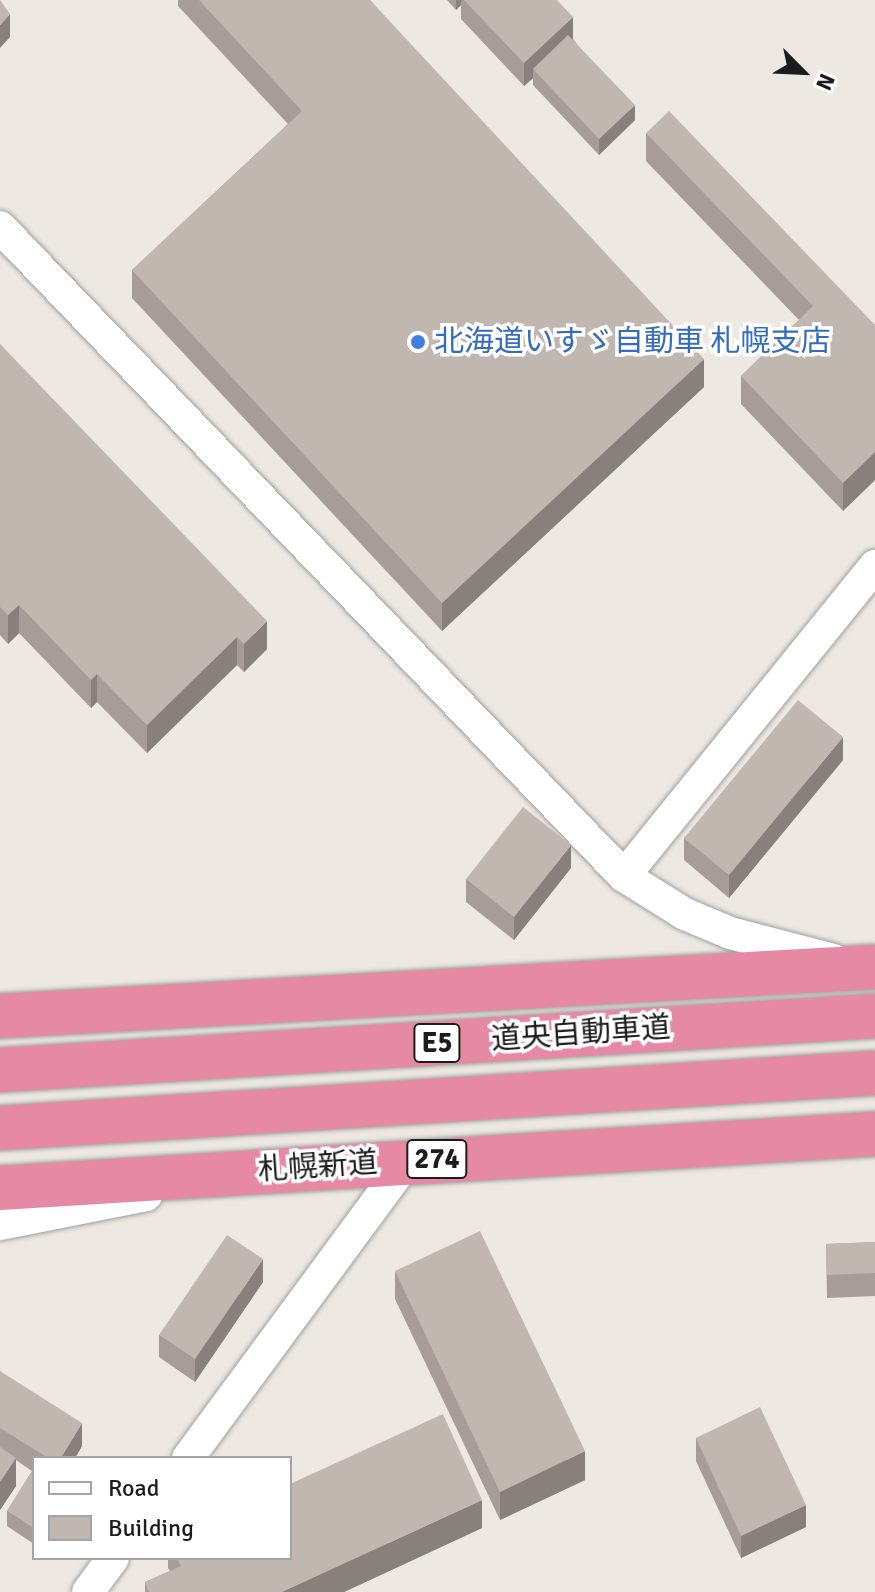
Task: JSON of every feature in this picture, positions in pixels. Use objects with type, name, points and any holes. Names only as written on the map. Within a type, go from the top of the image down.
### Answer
[{"type":"highway","points":[[0,1016],[869,967]]},
{"type":"highway","name":"道央自動車道","points":[[0,1070],[875,1016]]},
{"type":"highway","name":"道央自動車道","points":[[0,1128],[875,1073]]},
{"type":"highway","name":"札幌新道","points":[[0,1188],[408,1160],[875,1134]]},
{"type":"street","points":[[0,227],[624,876],[685,914],[730,933],[869,967]]},
{"type":"street","points":[[624,876],[875,566]]},
{"type":"street","points":[[189,1456],[408,1160]]},
{"type":"street","points":[[0,1224],[275,1170]]},
{"type":"street","points":[[88,1592],[112,1560]]},
{"type":"building","points":[[0,0],[10,14],[0,25]]},
{"type":"building","name":"北海道いすゞ自動車 札幌支店","points":[[199,0],[370,0],[704,359],[442,603],[132,270],[302,111]]},
{"type":"building","points":[[464,0],[557,0],[573,17],[524,63]]},
{"type":"building","points":[[568,35],[635,105],[599,139],[533,69]]},
{"type":"building","points":[[669,111],[875,325],[875,452],[843,483],[741,376],[813,306],[646,133]]},
{"type":"building","points":[[0,344],[267,621],[244,644],[237,637],[147,725],[97,674],[91,680],[19,605],[8,615],[0,607]]},
{"type":"building","points":[[798,700],[843,737],[729,875],[684,838]]},
{"type":"building","points":[[523,807],[571,845],[514,917],[466,879]]},
{"type":"building","points":[[480,1231],[585,1451],[500,1492],[395,1271]]},
{"type":"building","points":[[227,1235],[263,1259],[195,1359],[159,1335]]},
{"type":"building","points":[[875,1242],[875,1273],[827,1275],[826,1244]]},
{"type":"building","points":[[0,1371],[82,1423],[62,1456],[45,1456],[0,1428]]},
{"type":"building","points":[[760,1407],[806,1505],[741,1536],[696,1438]]},
{"type":"building","points":[[443,1414],[482,1500],[282,1592],[149,1592],[145,1582],[181,1566],[178,1560],[292,1560],[292,1483]]},
{"type":"building","points":[[0,1447],[16,1458],[0,1482]]},
{"type":"building","points":[[32,1471],[32,1527],[7,1511]]},
{"type":"place","name":"北海道いすゞ自動車 札幌支店","points":[[418,342]]}]
